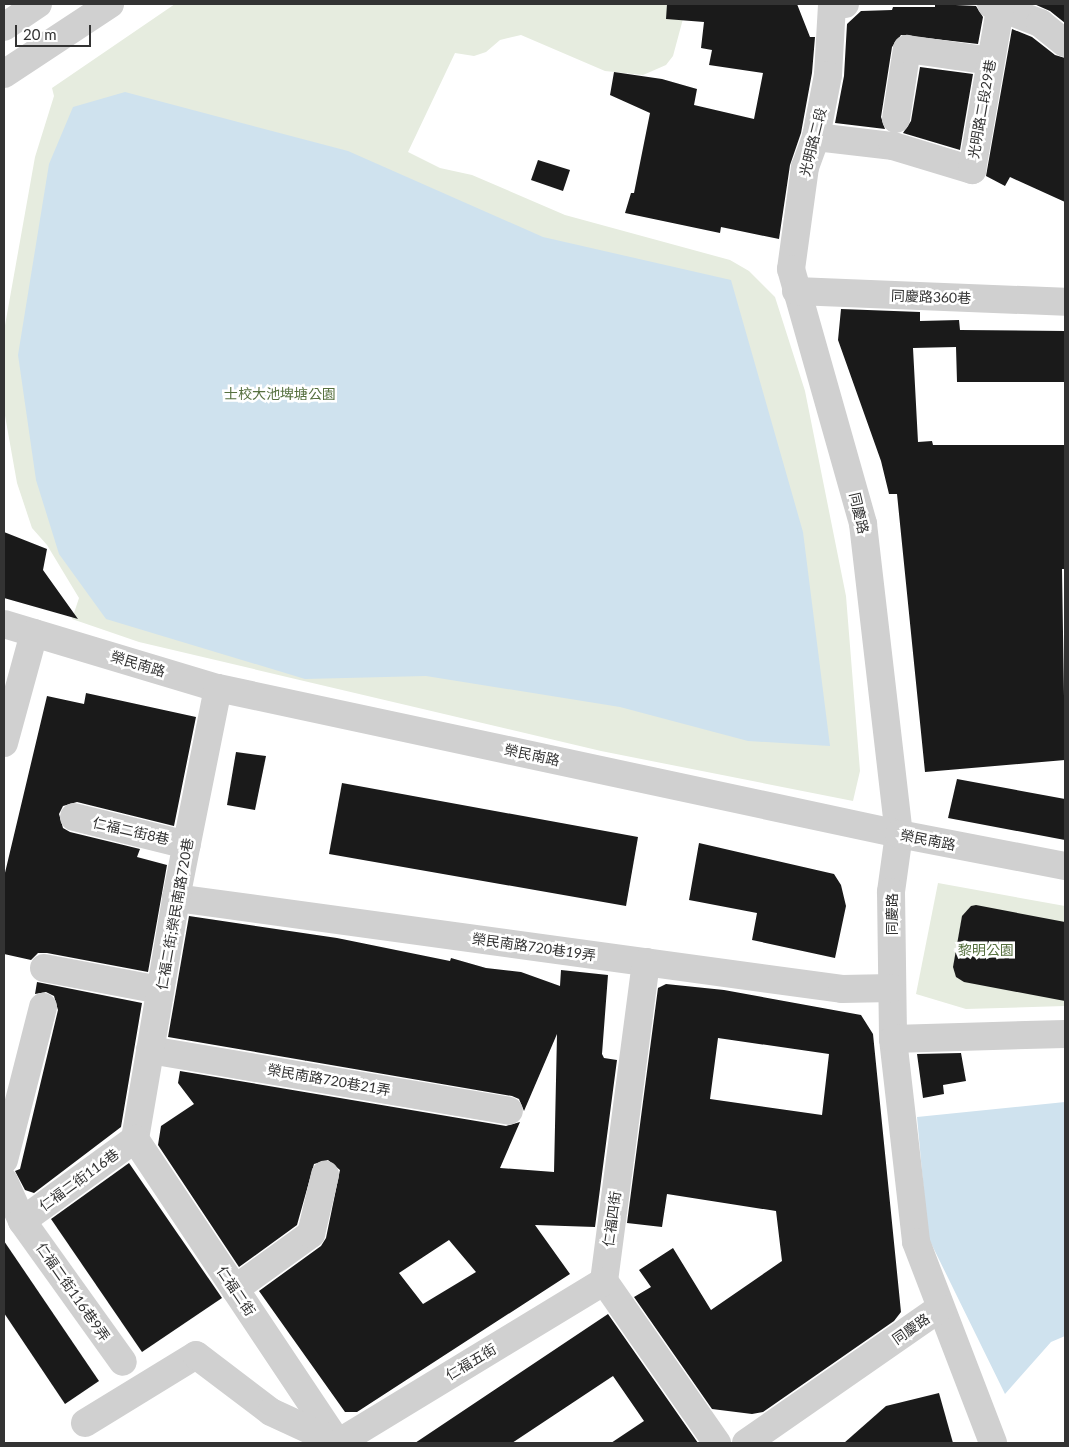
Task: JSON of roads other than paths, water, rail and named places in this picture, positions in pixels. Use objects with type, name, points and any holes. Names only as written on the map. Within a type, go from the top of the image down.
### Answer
[{"type":"street","points":[[4,27],[38,4]]},
{"type":"street","points":[[4,74],[110,4]]},
{"type":"street","name":"光明路二段","points":[[796,291],[791,269],[805,167],[816,137],[828,75],[832,5],[845,4]]},
{"type":"street","points":[[998,5],[1040,23],[1065,43]]},
{"type":"street","name":"光明路二段29巷","points":[[816,137],[893,146],[972,170],[998,5]]},
{"type":"street","points":[[896,119],[907,49],[990,61]]},
{"type":"street","name":"同慶路360巷","points":[[796,291],[1065,302]]},
{"type":"street","name":"同慶路","points":[[746,1443],[940,1308],[916,1242],[894,1039],[891,892],[900,834],[863,524],[796,291]]},
{"type":"street","name":"榮民南路","points":[[4,624],[218,688],[900,834],[1065,866]]},
{"type":"street","points":[[4,743],[34,632]]},
{"type":"street","name":"仁福二街;榮民南路720巷","points":[[134,1139],[176,898],[218,688]]},
{"type":"street","name":"仁福二街8巷","points":[[74,817],[187,844]]},
{"type":"street","name":"榮民南路720巷19弄","points":[[176,898],[842,989],[892,988]]},
{"type":"street","name":"仁福四街","points":[[604,1281],[646,962]]},
{"type":"street","points":[[44,968],[160,990]]},
{"type":"street","points":[[4,1160],[43,1007]]},
{"type":"street","points":[[894,1039],[1065,1034]]},
{"type":"street","name":"榮民南路720巷21弄","points":[[150,1050],[509,1111]]},
{"type":"street","name":"仁福二街116巷","points":[[22,1221],[134,1139]]},
{"type":"street","name":"仁福二街","points":[[134,1139],[338,1443]]},
{"type":"street","points":[[236,1290],[311,1234],[325,1175]]},
{"type":"street","name":"仁福二街116巷9弄","points":[[4,1181],[22,1221],[123,1362]]},
{"type":"street","points":[[604,1281],[717,1443]]},
{"type":"street","name":"仁福五街","points":[[338,1443],[604,1281]]},
{"type":"street","points":[[940,1308],[993,1443]]},
{"type":"street","points":[[85,1423],[196,1355],[271,1412],[338,1443]]},
{"type":"water","name":"士校大池埤塘公園","points":[[125,92],[348,151],[543,237],[731,280],[803,532],[830,746],[748,741],[620,707],[426,676],[305,679],[106,619],[59,554],[36,480],[18,355],[49,164],[73,107]]},
{"type":"water","points":[[1065,1102],[1065,1336],[1051,1342],[1005,1394],[928,1237],[917,1117]]},
{"type":"park label","name":"黎明公園","points":[[986,950]]}]
